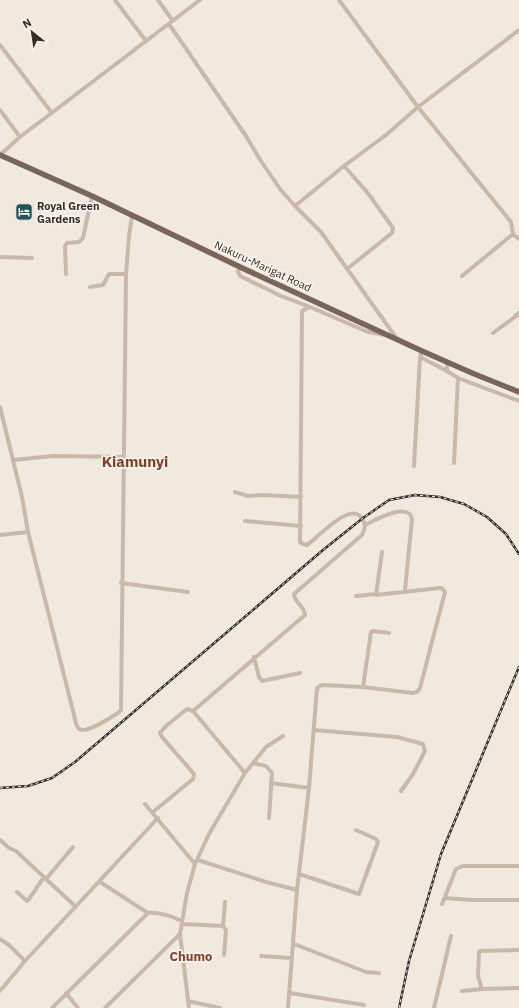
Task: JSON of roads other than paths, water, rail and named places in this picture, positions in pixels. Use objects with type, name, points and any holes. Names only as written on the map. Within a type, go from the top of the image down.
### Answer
[{"type":"main road","name":"Nakuru-Marigat Road","points":[[0,155],[92,196],[240,267],[422,351],[519,392]]},
{"type":"street","points":[[115,0],[146,41]]},
{"type":"street","points":[[158,0],[173,21]]},
{"type":"street","points":[[0,155],[52,113],[200,0]]},
{"type":"street","points":[[339,0],[418,107],[511,222],[513,234],[519,240]]},
{"type":"street","points":[[169,24],[246,136],[276,183],[295,206],[321,232],[397,339]]},
{"type":"street","points":[[295,206],[344,166],[386,135],[418,107],[519,30]]},
{"type":"street","points":[[0,45],[52,113]]},
{"type":"street","points":[[0,110],[20,138]]},
{"type":"street","points":[[344,166],[367,192],[393,228],[392,233],[347,269]]},
{"type":"street","points":[[66,274],[65,246],[70,242],[79,242],[83,238],[92,196]]},
{"type":"street","points":[[0,407],[14,460],[28,532],[77,727],[81,730],[87,730],[118,714],[121,710],[121,583],[123,539],[126,274],[128,236],[132,216]]},
{"type":"street","points":[[462,276],[513,234]]},
{"type":"street","points":[[0,257],[32,258]]},
{"type":"street","points":[[240,267],[238,271],[240,276],[281,296],[368,332],[390,336]]},
{"type":"street","points":[[90,287],[103,285],[109,274],[126,274]]},
{"type":"street","points":[[193,710],[304,615],[304,611],[294,598],[294,594],[362,535],[365,530],[365,525],[360,516],[350,513],[340,518],[307,545],[300,542],[302,304]]},
{"type":"street","points":[[302,312],[310,307]]},
{"type":"street","points":[[493,333],[517,315],[519,321]]},
{"type":"street","points":[[414,466],[420,357],[422,351]]},
{"type":"street","points":[[420,357],[458,378],[519,401]]},
{"type":"street","points":[[447,362],[447,372]]},
{"type":"street","points":[[454,463],[458,378]]},
{"type":"street","points":[[14,460],[53,456],[124,457]]},
{"type":"street","points":[[235,492],[248,496],[263,494],[301,496]]},
{"type":"street","points":[[365,525],[401,511],[410,514],[412,519],[405,590]]},
{"type":"street","points":[[245,521],[300,526]]},
{"type":"street","points":[[0,535],[28,532]]},
{"type":"street","points":[[376,594],[382,552]]},
{"type":"street","points":[[121,583],[188,592]]},
{"type":"street","points":[[288,1008],[297,890],[300,874],[317,688],[322,685],[363,687],[412,693],[416,692],[418,690],[444,591],[440,588],[405,590],[377,595],[356,596]]},
{"type":"street","points":[[363,687],[371,632],[389,633]]},
{"type":"street","points":[[254,657],[259,677],[262,681],[300,672]]},
{"type":"street","points":[[153,812],[193,779],[194,776],[194,774],[160,733],[187,709],[193,710],[245,773]]},
{"type":"street","points":[[314,730],[397,737],[423,744],[425,750],[413,774],[401,791]]},
{"type":"street","points":[[189,1008],[180,934],[187,893],[197,862],[209,834],[245,773],[266,747],[283,736]]},
{"type":"street","points":[[253,763],[266,766],[272,773],[269,818]]},
{"type":"street","points":[[271,783],[308,788]]},
{"type":"street","points":[[145,804],[197,862],[297,890]]},
{"type":"street","points":[[0,991],[25,961],[158,818]]},
{"type":"street","points":[[300,874],[359,894],[378,842],[376,839],[356,830]]},
{"type":"street","points":[[0,840],[9,848],[16,851],[76,907]]},
{"type":"street","points":[[17,892],[27,901],[45,878],[74,847]]},
{"type":"street","points":[[442,904],[456,869],[463,866],[519,866]]},
{"type":"street","points":[[100,882],[148,913]]},
{"type":"street","points":[[445,898],[519,900]]},
{"type":"street","points":[[224,955],[226,930],[224,926],[225,902]]},
{"type":"street","points":[[52,1008],[148,913],[156,912],[165,914],[182,922],[224,926]]},
{"type":"street","points":[[105,1008],[180,934]]},
{"type":"street","points":[[434,1008],[451,936]]},
{"type":"street","points":[[0,939],[9,945],[25,961]]},
{"type":"street","points":[[294,944],[366,972],[379,973]]},
{"type":"street","points":[[482,989],[478,976],[480,951],[519,950]]},
{"type":"street","points":[[261,956],[291,958]]},
{"type":"street","points":[[462,991],[519,988]]},
{"type":"street","points":[[290,993],[364,1005]]},
{"type":"street","points":[[66,994],[78,1008]]},
{"type":"street","points":[[188,1000],[220,1008]]},
{"type":"waterway","points":[[514,315],[519,311]]},
{"type":"railway","points":[[0,788],[28,786],[52,778],[75,762],[323,550],[363,518],[389,500],[415,495],[440,497],[464,504],[487,517],[506,534],[519,554]]},
{"type":"railway","points":[[399,1008],[409,961],[441,854],[519,667]]},
{"type":"place","name":"Royal Green Gardens","points":[[24,212]]},
{"type":"district","name":"Kiamunyi","points":[[135,462]]},
{"type":"district","name":"Chumo","points":[[191,956]]}]
